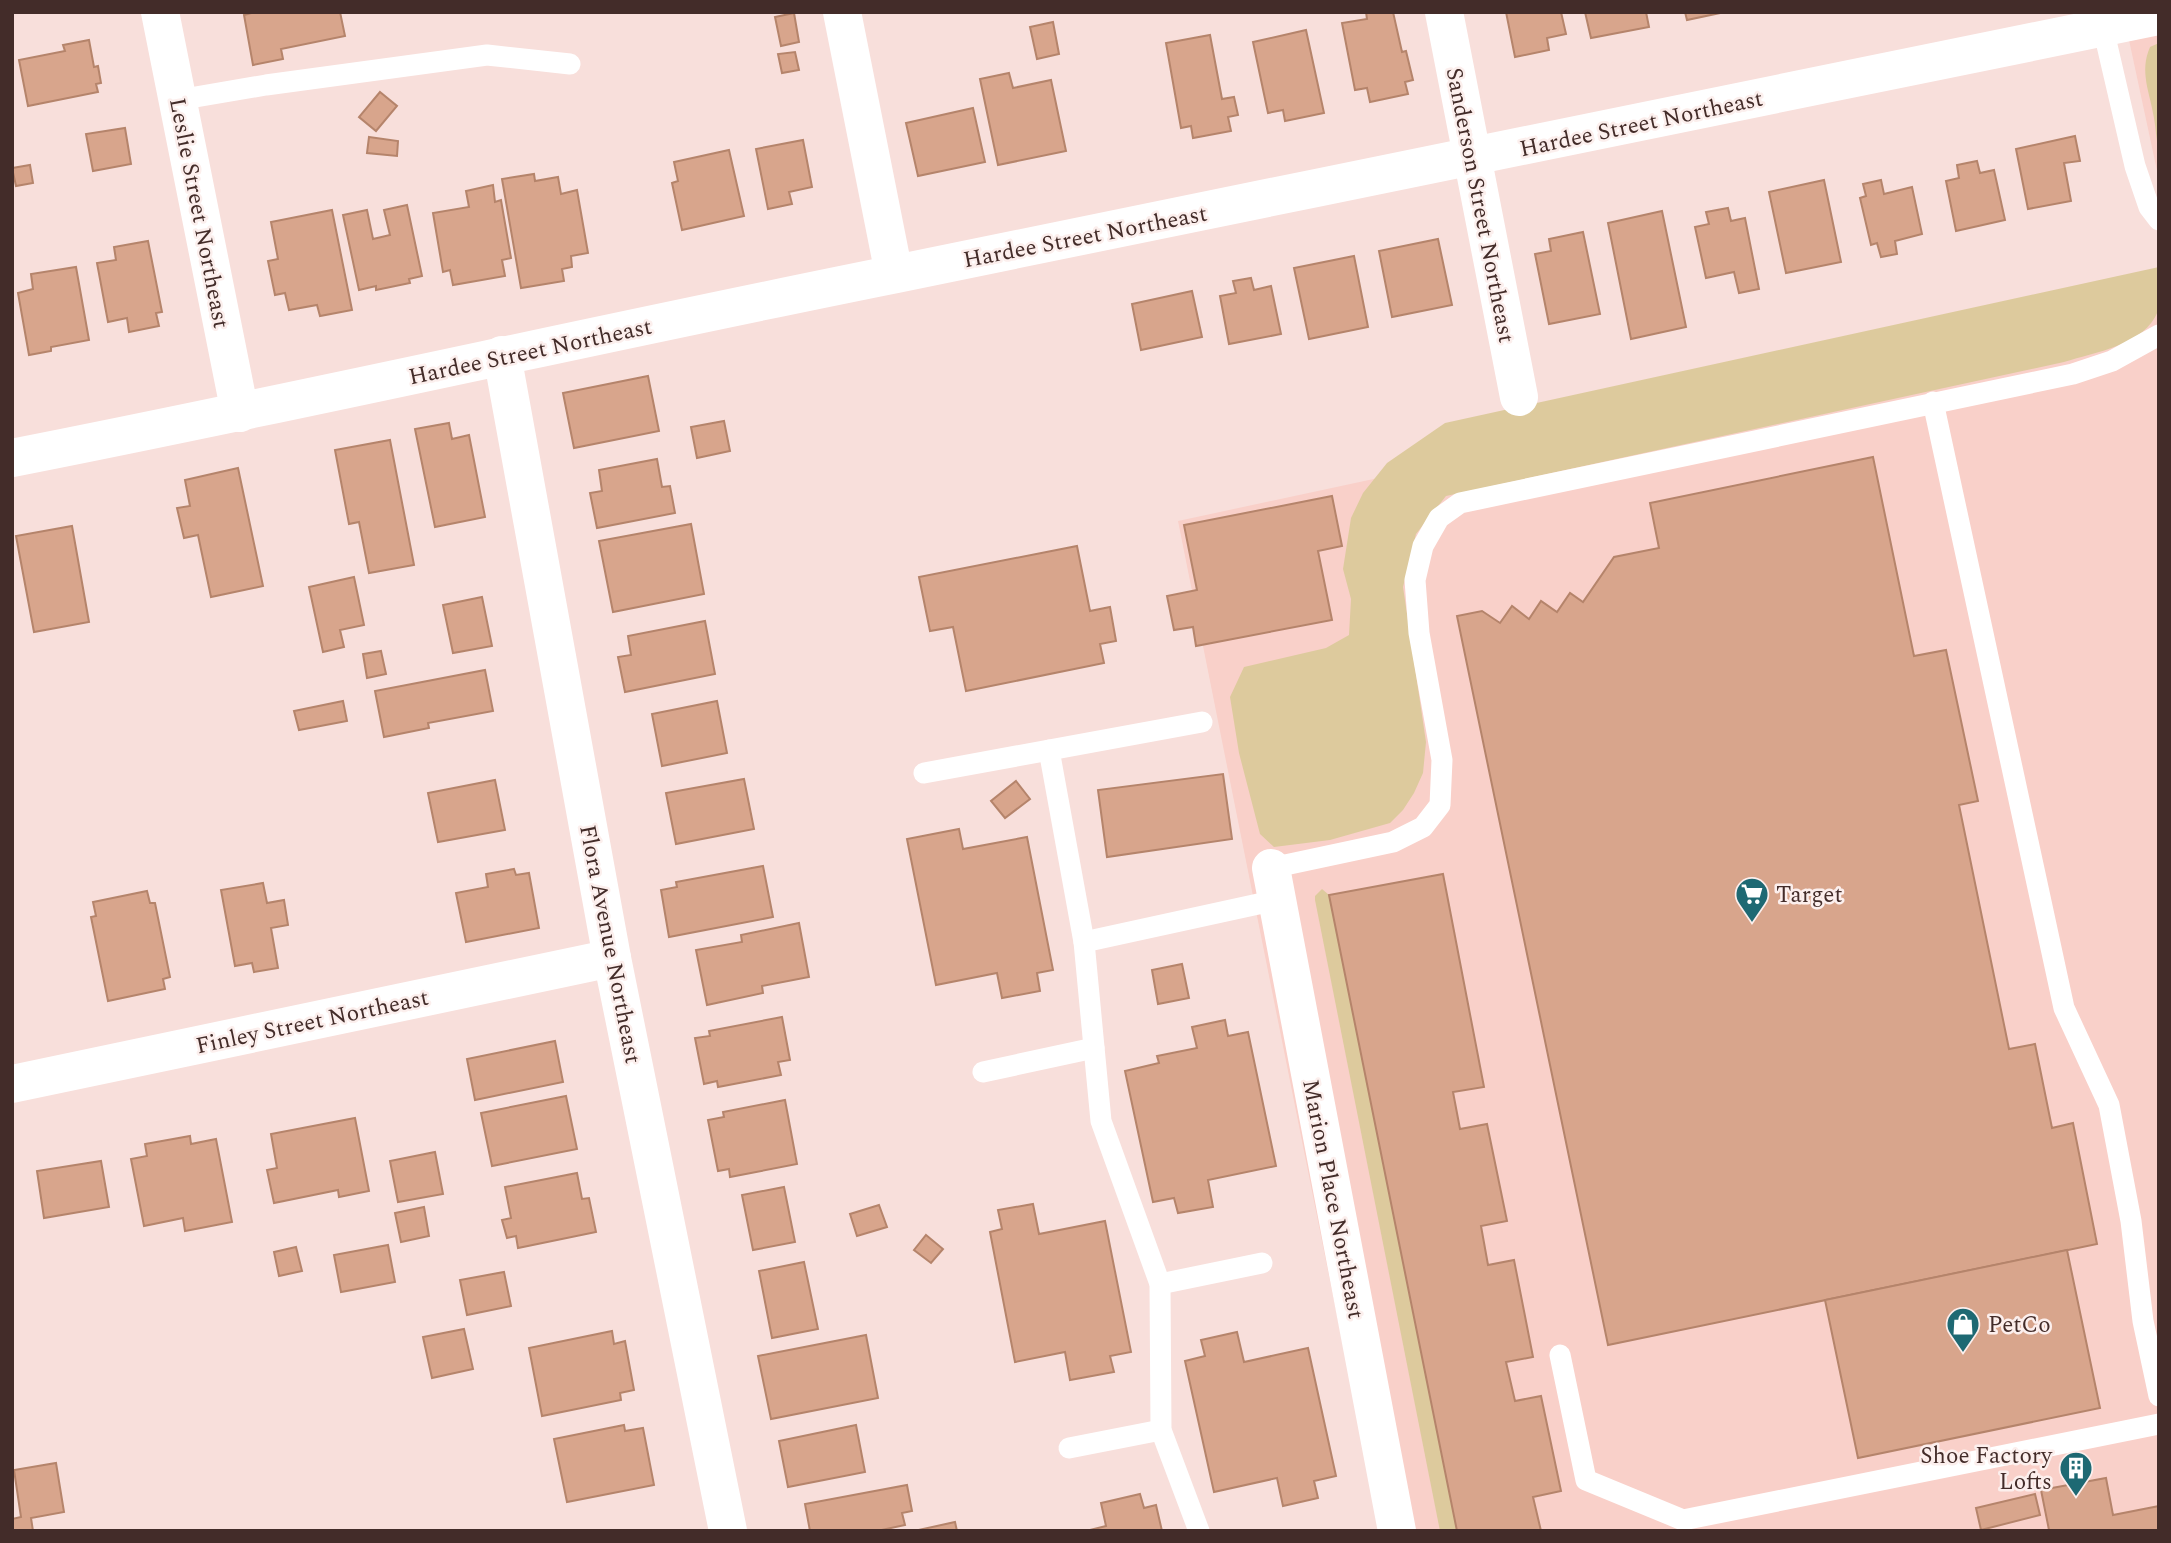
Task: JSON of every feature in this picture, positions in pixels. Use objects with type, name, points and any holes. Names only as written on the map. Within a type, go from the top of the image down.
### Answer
[{"type":"street","name":"Leslie Street Northeast","points":[[160,12],[240,413]]},
{"type":"street","points":[[842,12],[894,274]]},
{"type":"street","name":"Sanderson Street Northeast","points":[[1444,12],[1519,397]]},
{"type":"street","name":"Hardee Street Northeast","points":[[12,458],[240,413],[502,355],[894,274],[1471,158],[2101,20],[2159,16]]},
{"type":"street","name":"Flora Avenue Northeast","points":[[502,355],[612,958],[729,1531]]},
{"type":"street","name":"Marion Place Northeast","points":[[1274,884],[1397,1531]]},
{"type":"street","name":"Finley Street Northeast","points":[[12,1084],[612,958]]},
{"type":"lane","points":[[2101,20],[2135,166],[2150,207],[2159,220]]},
{"type":"lane","points":[[178,100],[266,85],[487,55],[570,64]]},
{"type":"lane","points":[[1084,942],[1274,884],[1393,842],[1423,827],[1440,805],[1442,760],[1419,633],[1415,580],[1423,546],[1439,518],[1460,503],[2073,374],[2112,361],[2159,335]]},
{"type":"lane","points":[[1933,402],[2064,1008],[2109,1105],[2131,1221],[2143,1321],[2159,1396]]},
{"type":"lane","points":[[925,773],[1202,722]]},
{"type":"lane","points":[[1049,750],[1084,942],[1101,1121],[1160,1284],[1161,1430],[1199,1531]]},
{"type":"lane","points":[[983,1072],[1094,1048]]},
{"type":"lane","points":[[1160,1284],[1262,1263]]},
{"type":"lane","points":[[1560,1355],[1587,1480],[1682,1520],[2159,1424]]},
{"type":"lane","points":[[1069,1448],[1161,1430]]},
{"type":"shaded area","points":[[2123,12],[2159,12],[2159,180]]},
{"type":"shaded area","points":[[2159,43],[2159,151],[2145,65],[2150,47]]},
{"type":"shaded area","points":[[2159,267],[2159,306],[2152,323],[2118,346],[2064,362],[1446,496],[1416,534],[1403,587],[1426,742],[1423,773],[1414,793],[1390,823],[1330,840],[1274,847],[1260,834],[1239,753],[1230,697],[1244,667],[1326,648],[1349,635],[1351,599],[1343,569],[1351,518],[1363,493],[1387,463],[1445,423]]},
{"type":"shaded area","points":[[2159,310],[2159,1531],[1380,1531],[1178,521]]},
{"type":"shaded area","points":[[1322,889],[1329,895],[1457,1531],[1440,1531],[1315,900],[1315,896]]},
{"type":"building","points":[[255,12],[340,12],[345,36],[281,49],[283,59],[253,65],[244,15]]},
{"type":"building","points":[[1366,12],[1393,12],[1402,52],[1406,51],[1413,80],[1405,82],[1408,94],[1370,102],[1367,88],[1355,90],[1342,23],[1367,19]]},
{"type":"building","points":[[1506,12],[1561,12],[1566,34],[1547,38],[1549,50],[1515,57]]},
{"type":"building","points":[[1585,12],[1646,12],[1649,27],[1591,38]]},
{"type":"building","points":[[1685,12],[1725,12],[1687,20]]},
{"type":"building","points":[[794,13],[799,42],[781,46],[775,17]]},
{"type":"building","points":[[1053,22],[1059,54],[1037,59],[1030,27]]},
{"type":"building","points":[[1306,30],[1324,113],[1285,121],[1283,110],[1268,113],[1253,42]]},
{"type":"building","points":[[1210,35],[1222,99],[1234,97],[1238,115],[1228,117],[1231,131],[1193,138],[1191,126],[1181,128],[1166,43]]},
{"type":"building","points":[[89,40],[94,67],[98,66],[101,83],[96,84],[98,92],[28,106],[19,60],[65,51],[63,45]]},
{"type":"building","points":[[795,52],[799,70],[782,73],[778,54]]},
{"type":"building","points":[[1009,73],[1013,88],[1051,80],[1066,151],[998,165],[980,79]]},
{"type":"building","points":[[380,92],[397,106],[376,131],[359,117]]},
{"type":"building","points":[[973,108],[985,162],[918,176],[906,123]]},
{"type":"building","points":[[125,128],[131,164],[93,171],[86,134]]},
{"type":"building","points":[[2075,136],[2080,161],[2064,163],[2071,201],[2028,209],[2016,149]]},
{"type":"building","points":[[369,137],[398,141],[397,156],[367,153]]},
{"type":"building","points":[[803,140],[812,187],[789,192],[792,204],[768,209],[756,149]]},
{"type":"building","points":[[729,150],[744,216],[682,230],[672,183],[678,181],[674,162]]},
{"type":"building","points":[[1977,161],[1980,173],[1994,170],[2005,220],[1956,231],[1946,181],[1959,178],[1957,165]]},
{"type":"building","points":[[30,165],[33,183],[16,186],[12,168]]},
{"type":"building","points":[[534,174],[535,181],[558,177],[561,194],[577,190],[588,253],[571,256],[572,267],[562,269],[564,281],[521,288],[502,179]]},
{"type":"building","points":[[1824,180],[1841,262],[1786,273],[1769,192]]},
{"type":"building","points":[[1881,180],[1884,194],[1912,187],[1922,234],[1895,241],[1897,254],[1881,257],[1877,243],[1871,245],[1860,198],[1866,196],[1863,184]]},
{"type":"building","points":[[493,185],[495,202],[501,200],[511,258],[502,260],[505,276],[453,285],[450,270],[443,272],[433,213],[469,207],[466,191]]},
{"type":"building","points":[[407,205],[422,276],[409,279],[410,283],[376,290],[376,286],[359,290],[343,215],[367,210],[373,239],[390,235],[384,210]]},
{"type":"building","points":[[1728,208],[1731,221],[1745,218],[1759,289],[1739,293],[1734,272],[1706,278],[1695,227],[1709,224],[1706,212]]},
{"type":"building","points":[[332,210],[352,310],[320,316],[317,305],[289,310],[285,293],[275,295],[268,261],[278,259],[271,222]]},
{"type":"building","points":[[1662,211],[1686,327],[1631,339],[1608,223]]},
{"type":"building","points":[[1583,232],[1600,314],[1549,324],[1535,254],[1551,251],[1549,239]]},
{"type":"building","points":[[1438,239],[1452,305],[1392,317],[1379,251]]},
{"type":"building","points":[[148,241],[162,312],[156,313],[159,326],[129,332],[127,318],[108,322],[97,263],[116,260],[114,247]]},
{"type":"building","points":[[1354,256],[1368,327],[1309,339],[1294,268]]},
{"type":"building","points":[[76,267],[89,340],[51,347],[51,351],[29,355],[18,293],[33,289],[31,274]]},
{"type":"building","points":[[1251,278],[1254,290],[1271,286],[1281,334],[1229,344],[1220,296],[1236,293],[1233,281]]},
{"type":"building","points":[[1192,291],[1202,337],[1141,350],[1132,304]]},
{"type":"building","points":[[648,376],[659,431],[574,448],[563,393]]},
{"type":"building","points":[[724,421],[730,451],[697,458],[691,427]]},
{"type":"building","points":[[449,423],[452,439],[469,435],[485,517],[435,527],[415,429]]},
{"type":"building","points":[[390,440],[414,565],[369,573],[359,522],[349,524],[335,450]]},
{"type":"building","name":"Target","points":[[1873,457],[1914,656],[1946,650],[1978,801],[1959,805],[2009,1049],[2035,1044],[2052,1128],[2073,1123],[2097,1244],[1608,1345],[1457,616],[1482,611],[1500,623],[1512,606],[1529,619],[1541,601],[1557,612],[1570,593],[1583,602],[1614,557],[1659,548],[1650,503]]},
{"type":"building","points":[[657,459],[662,487],[670,486],[675,513],[597,528],[590,493],[602,491],[599,470]]},
{"type":"building","points":[[238,468],[263,586],[211,597],[198,535],[184,538],[177,508],[190,506],[185,480]]},
{"type":"building","points":[[1332,496],[1342,546],[1318,551],[1332,620],[1196,646],[1193,627],[1174,630],[1167,596],[1197,590],[1184,525]]},
{"type":"building","points":[[691,524],[704,594],[613,612],[599,541]]},
{"type":"building","points":[[72,526],[89,622],[34,632],[16,536]]},
{"type":"building","points":[[1077,546],[1090,611],[1110,607],[1116,641],[1100,644],[1104,663],[966,691],[953,627],[930,631],[919,577]]},
{"type":"building","points":[[354,577],[364,625],[340,630],[344,647],[323,652],[309,587]]},
{"type":"building","points":[[482,597],[492,646],[453,653],[443,605]]},
{"type":"building","points":[[705,621],[715,674],[625,692],[618,657],[631,655],[628,636]]},
{"type":"building","points":[[381,651],[386,674],[367,678],[363,654]]},
{"type":"building","points":[[485,670],[493,711],[428,723],[429,728],[384,737],[375,691]]},
{"type":"building","points":[[343,701],[347,721],[299,730],[294,711]]},
{"type":"building","points":[[717,701],[727,753],[662,766],[652,714]]},
{"type":"building","points":[[1223,774],[1232,839],[1107,857],[1098,790]]},
{"type":"building","points":[[744,779],[754,829],[676,844],[666,793]]},
{"type":"building","points":[[495,780],[505,830],[438,842],[428,793]]},
{"type":"building","points":[[1016,781],[1030,799],[1005,818],[991,801]]},
{"type":"building","points":[[959,829],[963,849],[1027,837],[1053,970],[1037,973],[1040,991],[1002,998],[997,973],[936,985],[907,839]]},
{"type":"building","points":[[763,866],[773,917],[669,937],[661,890],[677,887],[676,882]]},
{"type":"building","points":[[514,869],[516,875],[529,873],[539,928],[466,942],[456,893],[488,887],[486,874]]},
{"type":"building","points":[[1443,874],[1484,1087],[1453,1092],[1460,1129],[1487,1124],[1507,1221],[1481,1226],[1488,1265],[1514,1260],[1533,1357],[1506,1362],[1515,1401],[1541,1396],[1561,1491],[1533,1497],[1541,1531],[1457,1531],[1329,895]]},
{"type":"building","points":[[263,883],[267,903],[284,900],[288,925],[271,928],[278,968],[254,972],[252,963],[235,966],[221,890]]},
{"type":"building","points":[[147,891],[150,903],[155,903],[170,977],[163,979],[165,989],[108,1001],[91,917],[96,916],[93,902]]},
{"type":"building","points":[[799,923],[809,977],[762,986],[763,993],[707,1005],[696,950],[742,942],[741,935]]},
{"type":"building","points":[[1182,964],[1189,998],[1158,1004],[1152,970]]},
{"type":"building","points":[[782,1017],[790,1060],[778,1062],[781,1075],[718,1087],[717,1081],[704,1084],[695,1038],[710,1036],[709,1031]]},
{"type":"building","points":[[1225,1020],[1228,1036],[1248,1032],[1276,1166],[1208,1180],[1213,1207],[1178,1213],[1174,1198],[1153,1202],[1125,1071],[1159,1063],[1157,1056],[1197,1048],[1192,1027]]},
{"type":"building","points":[[555,1041],[563,1082],[475,1100],[467,1059]]},
{"type":"building","points":[[566,1096],[577,1149],[492,1166],[481,1113]]},
{"type":"building","points":[[785,1100],[797,1164],[730,1177],[729,1169],[718,1171],[708,1120],[724,1117],[723,1112]]},
{"type":"building","points":[[355,1118],[369,1191],[339,1197],[338,1190],[274,1203],[267,1170],[277,1168],[271,1134]]},
{"type":"building","points":[[190,1136],[191,1144],[216,1139],[232,1222],[185,1231],[183,1218],[144,1226],[131,1159],[147,1156],[145,1144]]},
{"type":"building","points":[[435,1152],[443,1194],[398,1202],[390,1161]]},
{"type":"building","points":[[101,1161],[109,1207],[44,1218],[37,1171]]},
{"type":"building","points":[[577,1173],[582,1199],[589,1198],[596,1232],[518,1248],[516,1236],[507,1238],[502,1220],[511,1218],[505,1187]]},
{"type":"building","points":[[784,1187],[795,1242],[753,1250],[742,1195]]},
{"type":"building","points":[[1033,1204],[1039,1234],[1105,1221],[1131,1352],[1110,1356],[1114,1372],[1070,1380],[1065,1352],[1015,1362],[990,1232],[1002,1229],[998,1210]]},
{"type":"building","points":[[879,1205],[887,1227],[857,1236],[850,1214]]},
{"type":"building","points":[[424,1207],[429,1236],[401,1242],[395,1213]]},
{"type":"building","points":[[926,1235],[943,1249],[931,1263],[914,1250]]},
{"type":"building","points":[[388,1245],[395,1282],[341,1292],[334,1255]]},
{"type":"building","points":[[296,1247],[302,1271],[279,1276],[274,1252]]},
{"type":"building","name":"PetCo","points":[[2067,1250],[2100,1408],[1858,1458],[1825,1300]]},
{"type":"building","points":[[804,1262],[818,1329],[772,1338],[759,1271]]},
{"type":"building","points":[[504,1272],[511,1306],[467,1315],[460,1280]]},
{"type":"building","points":[[464,1329],[473,1369],[432,1378],[423,1337]]},
{"type":"building","points":[[612,1331],[614,1344],[625,1341],[634,1390],[620,1393],[621,1400],[542,1416],[529,1348]]},
{"type":"building","points":[[1237,1332],[1244,1362],[1308,1348],[1336,1476],[1314,1481],[1318,1498],[1283,1506],[1277,1478],[1214,1492],[1185,1361],[1205,1356],[1201,1340]]},
{"type":"building","points":[[866,1335],[878,1398],[771,1419],[758,1356]]},
{"type":"building","points":[[624,1425],[625,1431],[643,1428],[654,1485],[567,1502],[554,1439]]},
{"type":"building","points":[[856,1425],[865,1472],[788,1487],[779,1441]]},
{"type":"building","points":[[56,1463],[64,1512],[31,1518],[33,1531],[12,1531],[12,1519],[21,1517],[14,1470]]},
{"type":"building","name":"Shoe Factory Lofts","points":[[2106,1478],[2113,1515],[2159,1506],[2159,1531],[2045,1531],[2049,1530],[2041,1490]]},
{"type":"building","points":[[907,1485],[912,1511],[902,1513],[905,1525],[877,1531],[810,1531],[805,1504]]},
{"type":"building","points":[[1140,1494],[1144,1508],[1156,1505],[1162,1531],[1086,1531],[1106,1526],[1101,1503]]},
{"type":"building","points":[[2035,1494],[2040,1515],[1981,1530],[1976,1508]]},
{"type":"building","points":[[955,1522],[957,1531],[914,1531]]},
{"type":"place","name":"Target","points":[[1752,924]]},
{"type":"place","name":"PetCo","points":[[1963,1354]]},
{"type":"place","name":"Shoe Factory Lofts","points":[[2076,1498]]}]
